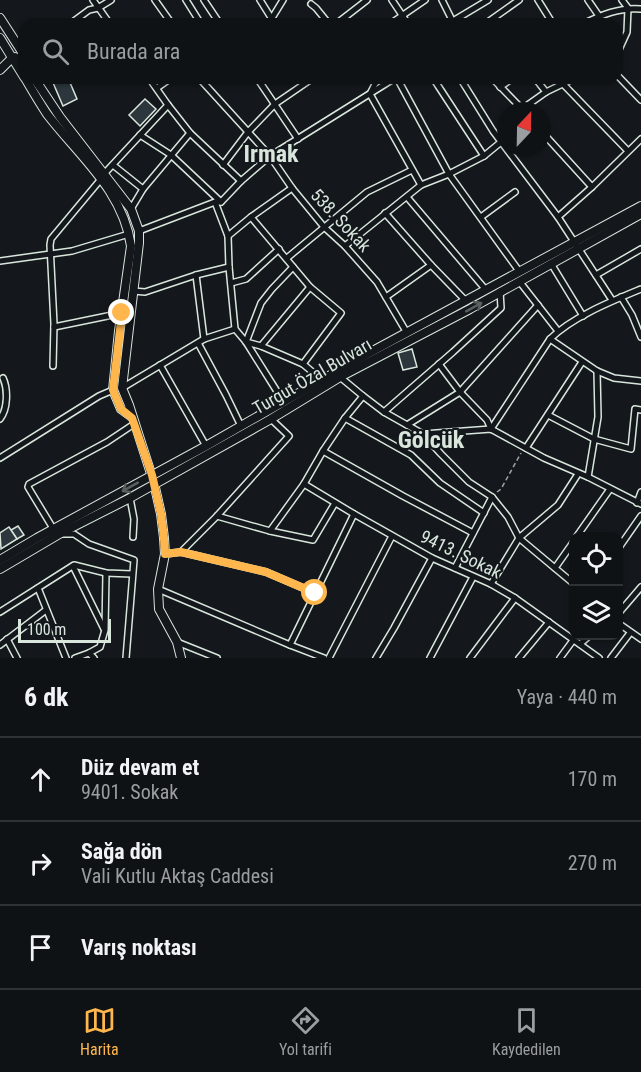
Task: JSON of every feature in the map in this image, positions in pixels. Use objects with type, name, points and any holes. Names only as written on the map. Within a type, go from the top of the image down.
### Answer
[{"type":"street","points":[[93,0],[106,18]]},
{"type":"street","points":[[78,18],[111,0]]},
{"type":"street","points":[[155,0],[168,18]]},
{"type":"street","points":[[186,0],[197,18]]},
{"type":"street","points":[[204,0],[216,18]]},
{"type":"street","points":[[260,0],[271,18]]},
{"type":"street","points":[[274,18],[283,0]]},
{"type":"street","points":[[353,0],[358,7]]},
{"type":"street","points":[[344,18],[367,0]]},
{"type":"street","points":[[392,0],[405,18]]},
{"type":"street","points":[[399,18],[425,0]]},
{"type":"street","points":[[442,0],[448,18]]},
{"type":"street","points":[[458,18],[489,0]]},
{"type":"street","points":[[496,18],[519,0]]},
{"type":"street","points":[[538,0],[549,18]]},
{"type":"street","points":[[588,0],[599,16]]},
{"type":"street","points":[[622,0],[628,8],[627,32],[623,41]]},
{"type":"street","points":[[311,4],[324,18]]},
{"type":"street","points":[[595,18],[628,8],[641,9]]},
{"type":"street","points":[[0,18],[18,46]]},
{"type":"street","points":[[0,38],[18,68]]},
{"type":"street","points":[[0,70],[12,58],[18,57]]},
{"type":"street","points":[[623,81],[641,100]]},
{"type":"street","points":[[28,84],[46,113],[131,209],[139,231],[133,291],[117,389]]},
{"type":"street","points":[[38,84],[103,177],[123,214],[129,234],[131,246],[122,313],[117,389],[121,409],[133,421],[153,479],[162,522],[165,554],[158,589],[159,609],[177,642],[180,658]]},
{"type":"street","points":[[154,84],[190,133],[242,181]]},
{"type":"street","points":[[157,88],[163,84]]},
{"type":"street","name":"538. Sokak","points":[[204,84],[270,156],[292,188],[324,227],[345,246],[377,282],[407,333]]},
{"type":"street","points":[[260,84],[298,139]]},
{"type":"street","points":[[224,165],[248,132],[275,104],[304,84]]},
{"type":"street","points":[[370,94],[375,84]]},
{"type":"street","points":[[0,261],[72,251],[139,231],[218,202],[270,156],[386,84]]},
{"type":"street","points":[[399,84],[449,174],[519,271]]},
{"type":"street","points":[[438,84],[483,156]]},
{"type":"street","points":[[464,84],[497,136]]},
{"type":"street","points":[[497,84],[515,102]]},
{"type":"street","points":[[500,87],[504,84]]},
{"type":"street","points":[[540,84],[546,92]]},
{"type":"street","points":[[533,102],[546,92],[563,84],[628,151]]},
{"type":"street","points":[[370,94],[421,185]]},
{"type":"street","points":[[53,366],[51,238],[168,105]]},
{"type":"street","points":[[131,209],[143,189],[190,133]]},
{"type":"street","points":[[140,135],[171,155],[218,202],[228,236],[235,329],[246,342],[283,401]]},
{"type":"street","points":[[558,217],[592,188],[641,139]]},
{"type":"street","points":[[551,142],[592,188]]},
{"type":"street","points":[[345,246],[421,185],[449,174],[483,156],[497,145]]},
{"type":"street","points":[[512,156],[558,217],[612,300]]},
{"type":"street","points":[[113,165],[143,189]]},
{"type":"street","points":[[287,258],[367,192],[412,170]]},
{"type":"street","points":[[228,236],[292,188]]},
{"type":"street","points":[[481,217],[515,192]]},
{"type":"street","points":[[407,197],[486,290]]},
{"type":"street","name":"Turgut Özal Bulvarı","points":[[0,569],[57,531],[271,419],[340,377],[552,265],[577,245],[641,206]]},
{"type":"street","points":[[385,213],[466,301]]},
{"type":"street","name":"Turgut Özal Bulvarı","points":[[1,558],[129,498],[153,479],[206,446],[369,353],[519,271],[641,214]]},
{"type":"street","points":[[251,218],[310,287],[341,313],[303,364]]},
{"type":"street","points":[[231,283],[246,279],[279,249]]},
{"type":"street","points":[[596,275],[641,249]]},
{"type":"street","points":[[387,297],[431,265]]},
{"type":"street","points":[[552,265],[584,316]]},
{"type":"street","points":[[133,291],[144,292],[229,267]]},
{"type":"street","points":[[246,342],[261,303],[293,267]]},
{"type":"street","points":[[196,275],[204,339]]},
{"type":"street","points":[[519,281],[558,331]]},
{"type":"street","points":[[261,346],[310,287]]},
{"type":"street","points":[[491,429],[550,339],[558,331],[612,300],[641,289]]},
{"type":"street","points":[[384,412],[501,308],[500,291]]},
{"type":"street","points":[[621,297],[641,337]]},
{"type":"street","points":[[407,425],[459,392],[538,305]]},
{"type":"street","points":[[54,327],[122,313]]},
{"type":"street","points":[[0,458],[99,396],[117,389],[204,339],[235,329]]},
{"type":"street","points":[[550,339],[582,362],[614,378],[641,381]]},
{"type":"street","points":[[246,342],[303,364],[322,380]]},
{"type":"street","points":[[198,343],[241,426]]},
{"type":"street","points":[[526,448],[582,362]]},
{"type":"street","points":[[439,364],[459,392],[487,420],[491,429]]},
{"type":"street","points":[[160,365],[206,446]]},
{"type":"street","points":[[588,477],[598,417],[597,370]]},
{"type":"street","points":[[340,377],[384,412],[423,434],[469,482],[492,497],[508,517],[519,538],[569,580]]},
{"type":"street","points":[[0,419],[6,409],[3,378]]},
{"type":"street","points":[[270,531],[304,484],[345,418],[363,396]]},
{"type":"street","points":[[548,416],[594,439],[631,449],[638,410]]},
{"type":"street","points":[[345,418],[411,455],[440,483],[484,513]]},
{"type":"street","points":[[181,552],[217,516],[289,436],[271,419]]},
{"type":"street","points":[[126,658],[134,560],[89,544],[74,534],[57,531],[28,487],[29,484],[99,447],[133,421]]},
{"type":"street","points":[[423,434],[491,429],[639,504],[641,492]]},
{"type":"street","points":[[323,451],[473,533]]},
{"type":"street","points":[[491,584],[519,538],[558,506],[579,474]]},
{"type":"street","name":"9413. Sokak","points":[[304,484],[432,558],[491,584],[569,635]]},
{"type":"street","points":[[580,532],[610,489]]},
{"type":"street","points":[[455,568],[492,497]]},
{"type":"street","points":[[129,498],[134,519],[133,537]]},
{"type":"street","points":[[217,516],[313,540],[335,503]]},
{"type":"street","points":[[290,645],[354,514]]},
{"type":"street","points":[[623,542],[641,516]]},
{"type":"street","points":[[329,658],[392,536]]},
{"type":"street","points":[[555,568],[569,548]]},
{"type":"street","points":[[165,554],[181,552],[266,572],[315,593]]},
{"type":"street","points":[[376,658],[432,558]]},
{"type":"street","points":[[0,612],[73,566],[106,573],[132,574]]},
{"type":"street","points":[[73,566],[105,630]]},
{"type":"street","points":[[75,658],[92,656],[100,647],[105,630],[106,573]]},
{"type":"street","points":[[430,658],[473,577]]},
{"type":"street","points":[[623,608],[641,587]]},
{"type":"street","points":[[38,588],[66,658]]},
{"type":"street","points":[[158,589],[324,658]]},
{"type":"street","points":[[470,658],[515,598]]},
{"type":"street","points":[[0,645],[46,610]]},
{"type":"street","points":[[519,658],[549,621]]},
{"type":"street","points":[[623,627],[641,639]]},
{"type":"street","points":[[611,658],[630,633]]},
{"type":"street","points":[[7,639],[17,658]]},
{"type":"street","points":[[560,658],[573,640]]},
{"type":"street","name":"9413. Sokak","points":[[575,640],[599,658]]},
{"type":"street","points":[[580,644],[584,640]]},
{"type":"street","points":[[177,642],[217,658]]},
{"type":"path","points":[[492,497],[501,489],[519,456],[526,448]]},
{"type":"building","points":[[54,84],[71,84],[77,99],[63,106]]},
{"type":"building","points":[[145,99],[156,109],[140,126],[129,115]]},
{"type":"building","points":[[412,349],[417,367],[403,370],[398,353]]},
{"type":"building","points":[[18,526],[24,535],[17,539],[11,530]]},
{"type":"building","points":[[9,527],[17,539],[1,549],[0,533]]},
{"type":"district","name":"Irmak","points":[[271,154]]},
{"type":"district","name":"Gölcük","points":[[431,440]]},
{"type":"route","points":[[122,313],[113,390],[121,409],[132,418],[152,475],[161,514],[165,554],[181,552],[266,572],[315,593]]}]
